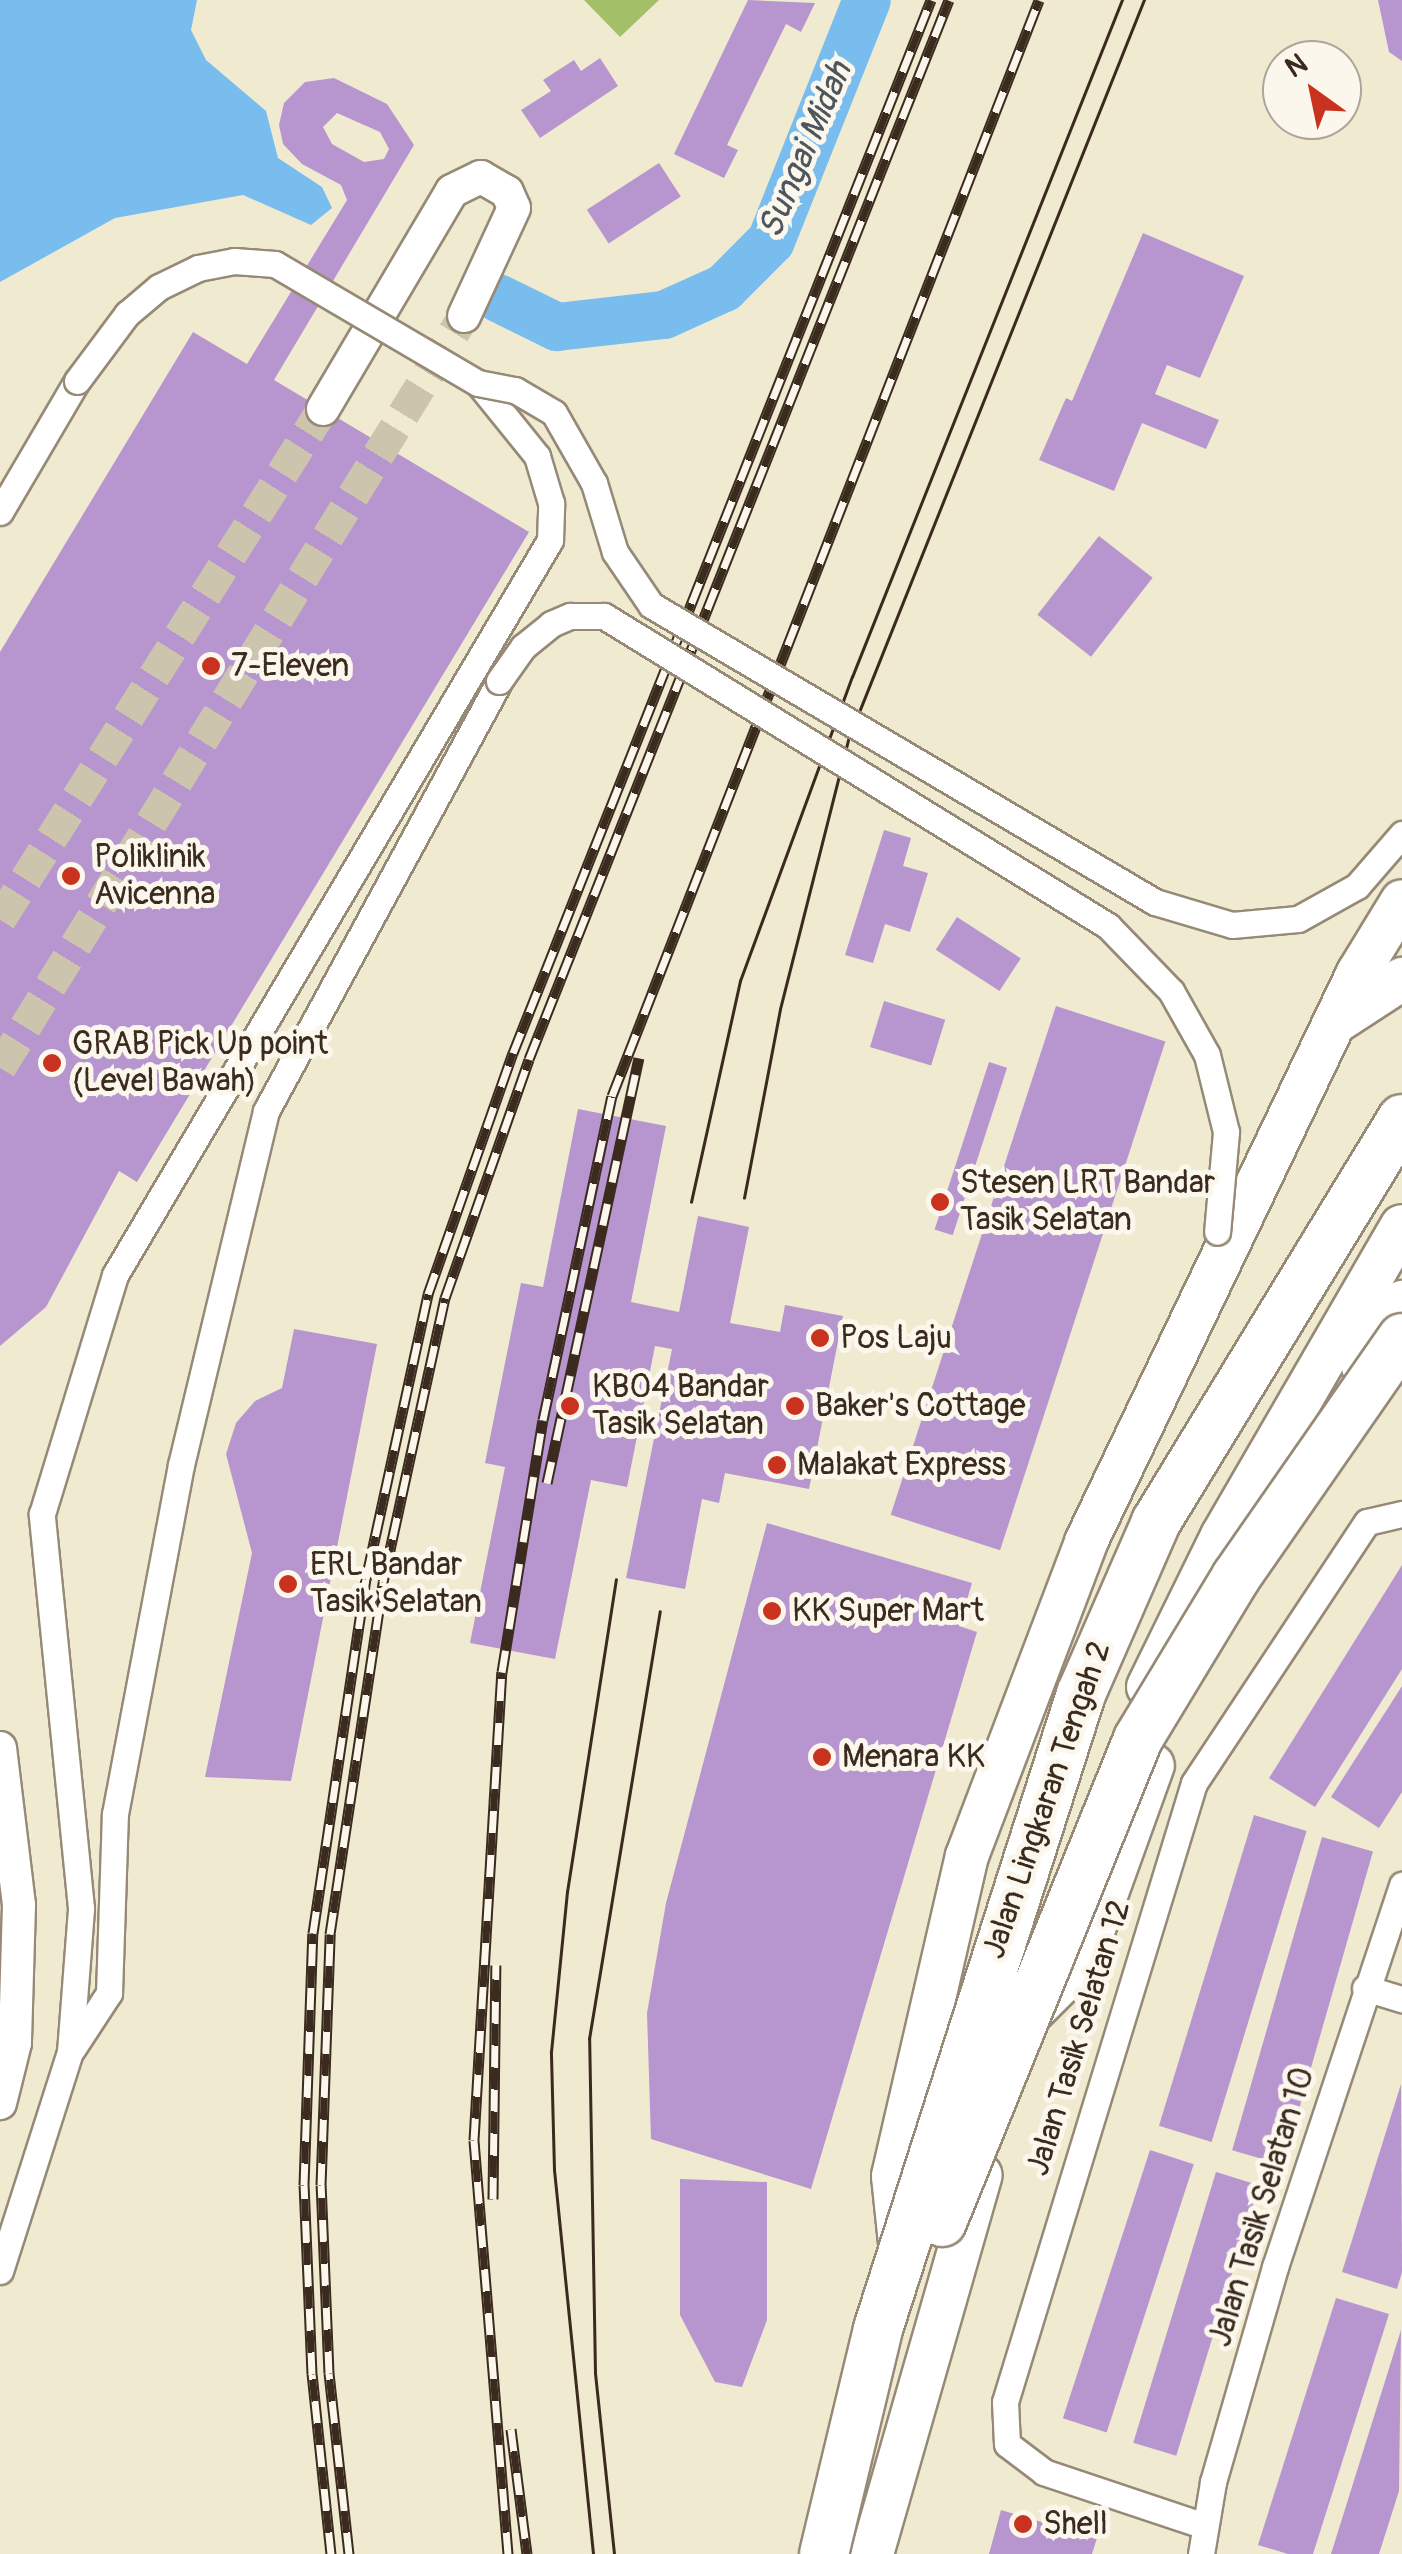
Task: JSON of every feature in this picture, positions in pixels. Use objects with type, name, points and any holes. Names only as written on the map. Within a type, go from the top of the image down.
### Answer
[{"type":"highway","points":[[900,2243],[893,2176],[967,1856],[1086,1542],[1368,1000],[1402,900]]},
{"type":"highway","name":"Jalan Lingkaran Tengah 2","points":[[804,2554],[900,2243],[1051,1780],[1126,1579],[1195,1445],[1402,1095]]},
{"type":"highway","points":[[824,2554],[878,2329],[1081,1694],[1156,1522],[1402,1118]]},
{"type":"highway","name":"Jalan Lingkaran Tengah 2","points":[[870,2548],[1032,2012],[1150,1681],[1222,1536],[1402,1226]]},
{"type":"highway","points":[[1032,2012],[1082,1962],[1183,1690],[1335,1413],[1402,1302]]},
{"type":"highway","points":[[870,2548],[895,2336],[1138,1739],[1236,1576],[1402,1338]]},
{"type":"street","points":[[323,409],[452,191],[480,177],[507,192],[514,208],[464,316]]},
{"type":"street","points":[[0,512],[76,381],[127,314],[159,286],[198,268],[234,260],[274,264],[478,383],[515,390],[554,413],[594,483],[615,552],[651,605],[1155,902],[1232,925],[1298,919],[1357,886],[1402,834]]},
{"type":"street","points":[[372,324],[434,364]]},
{"type":"street","points":[[0,2271],[70,2052],[81,1908],[70,1844],[42,1514],[92,1336],[115,1275],[405,777],[550,540],[552,504],[536,456],[478,383]]},
{"type":"street","points":[[70,2052],[109,1993],[115,1814],[181,1465],[266,1111],[499,681],[523,647],[551,624],[570,616],[604,616],[1108,926],[1161,978],[1207,1055],[1226,1132],[1216,1232],[1086,1542]]},
{"type":"street","points":[[405,777],[499,681]]},
{"type":"street","name":"Jalan Tasik Selatan 12","points":[[1205,2526],[1044,2472],[1007,2444],[1005,2402],[1194,1783],[1367,1522],[1402,1514]]},
{"type":"street","points":[[0,1748],[19,1904],[15,2043],[0,2103]]},
{"type":"street","name":"Jalan Tasik Selatan 10","points":[[1201,2554],[1205,2526],[1275,2267],[1402,1885]]},
{"type":"street","points":[[1365,1988],[1402,1999]]},
{"type":"green space","points":[[584,0],[659,0],[620,37]]},
{"type":"water","points":[[0,0],[197,0],[191,30],[206,60],[266,111],[278,158],[322,187],[332,208],[311,225],[243,195],[115,218],[0,282]]},
{"type":"building","points":[[748,0],[815,3],[801,32],[786,24],[727,145],[738,150],[724,178],[674,154]]},
{"type":"building","points":[[1378,0],[1402,0],[1402,61],[1389,52]]},
{"type":"building","points":[[600,58],[618,86],[540,138],[521,110],[551,91],[543,80],[574,60],[581,71]]},
{"type":"building","points":[[334,78],[387,104],[414,145],[274,380],[529,532],[137,1182],[119,1171],[46,1307],[0,1346],[0,652],[193,332],[247,364],[347,200],[341,185],[302,164],[283,144],[279,125],[284,103],[305,82]],"holes":[[[337,113],[380,132],[389,149],[384,159],[364,162],[332,144],[323,127]]]},
{"type":"building","points":[[659,163],[681,197],[609,243],[587,210]]},
{"type":"building","points":[[1143,233],[1244,276],[1200,378],[1167,365],[1155,394],[1219,420],[1206,449],[1142,423],[1114,491],[1039,460],[1066,398],[1072,401]]},
{"type":"building","points":[[1099,536],[1153,578],[1091,657],[1037,615]]},
{"type":"building","points":[[884,830],[911,838],[903,866],[928,873],[910,932],[885,924],[873,963],[845,955]]},
{"type":"building","points":[[957,917],[1021,958],[999,991],[936,950]]},
{"type":"building","points":[[884,1001],[945,1020],[931,1066],[870,1047]]},
{"type":"building","points":[[1056,1006],[1165,1042],[1000,1550],[891,1515]]},
{"type":"building","points":[[989,1062],[1007,1068],[953,1235],[935,1229]]},
{"type":"building","name":"KB04 Bandar Tasik Selatan","points":[[578,1109],[666,1126],[631,1302],[679,1312],[698,1216],[749,1227],[730,1323],[780,1332],[785,1305],[843,1316],[809,1489],[725,1473],[719,1503],[702,1499],[685,1589],[626,1578],[672,1349],[655,1346],[627,1487],[591,1480],[555,1659],[470,1643],[505,1467],[485,1463],[521,1283],[543,1287]]},
{"type":"building","name":"ERL Bandar Tasik Selatan","points":[[294,1329],[377,1344],[291,1781],[205,1777],[252,1553],[226,1454],[236,1423],[255,1401],[282,1388]]},
{"type":"building","name":"Menara KK","points":[[767,1523],[972,1583],[959,1626],[977,1632],[811,2189],[651,2139],[647,2013],[666,1903]]},
{"type":"building","points":[[1402,1565],[1402,1669],[1315,1807],[1269,1778]]},
{"type":"building","points":[[1402,1686],[1402,1792],[1379,1828],[1331,1797]]},
{"type":"building","points":[[1254,1815],[1307,1831],[1212,2142],[1159,2126]]},
{"type":"building","points":[[1322,1837],[1373,1852],[1283,2165],[1232,2150]]},
{"type":"building","points":[[1401,2084],[1402,2272],[1397,2289],[1342,2272]]},
{"type":"building","points":[[1150,2150],[1194,2164],[1107,2432],[1063,2418]]},
{"type":"building","points":[[1216,2172],[1259,2185],[1176,2456],[1133,2443]]},
{"type":"building","points":[[680,2179],[767,2182],[767,2320],[742,2387],[715,2382],[680,2315]]},
{"type":"building","points":[[1336,2298],[1389,2314],[1313,2554],[1288,2554],[1258,2545]]},
{"type":"building","points":[[1401,2330],[1399,2491],[1379,2554],[1331,2554]]},
{"type":"building","name":"Shell","points":[[1001,2510],[1097,2538],[1092,2554],[989,2554]]},
{"type":"waterway","name":"Sungai Midah","points":[[498,298],[557,327],[664,315],[724,288],[771,241],[867,0]]},
{"type":"tunnel","points":[[0,1068],[464,316]]},
{"type":"tunnel","points":[[0,920],[323,409]]},
{"type":"tram line","points":[[691,1202],[740,981],[852,677],[1122,0]]},
{"type":"tram line","points":[[744,1198],[780,1009],[849,737],[1144,0]]},
{"type":"tram line","points":[[593,2554],[554,2170],[551,2052],[567,1892],[616,1580]]},
{"type":"tram line","points":[[614,2554],[595,2373],[589,2039],[660,1612]]},
{"type":"railway","points":[[331,2554],[312,2374],[304,2185],[313,1933],[366,1579],[428,1294],[513,1053],[931,0]]},
{"type":"railway","points":[[349,2554],[329,2373],[321,2185],[330,1934],[383,1582],[445,1298],[529,1059],[949,0]]},
{"type":"railway","points":[[508,2554],[474,2140],[502,1672],[543,1420],[612,1096],[1039,0]]},
{"type":"railway","points":[[547,1483],[639,1058]]},
{"type":"railway","points":[[493,2199],[496,1965]]},
{"type":"railway","points":[[511,2429],[527,2554]]},
{"type":"place","name":"7-Eleven","points":[[211,666]]},
{"type":"place","name":"Poliklinik Avicenna","points":[[71,876]]},
{"type":"place","name":"GRAB Pick Up point (Level Bawah)","points":[[52,1063]]},
{"type":"place","name":"Stesen LRT Bandar Tasik Selatan","points":[[940,1202]]},
{"type":"place","name":"Pos Laju","points":[[820,1338]]},
{"type":"place","name":"KB04 Bandar Tasik Selatan","points":[[570,1406]]},
{"type":"place","name":"Baker's Cottage","points":[[795,1406]]},
{"type":"place","name":"Malakat Express","points":[[777,1465]]},
{"type":"place","name":"ERL Bandar Tasik Selatan","points":[[288,1584]]},
{"type":"place","name":"KK Super Mart","points":[[772,1611]]},
{"type":"place","name":"Menara KK","points":[[822,1757]]},
{"type":"place","name":"Shell","points":[[1023,2524]]}]
